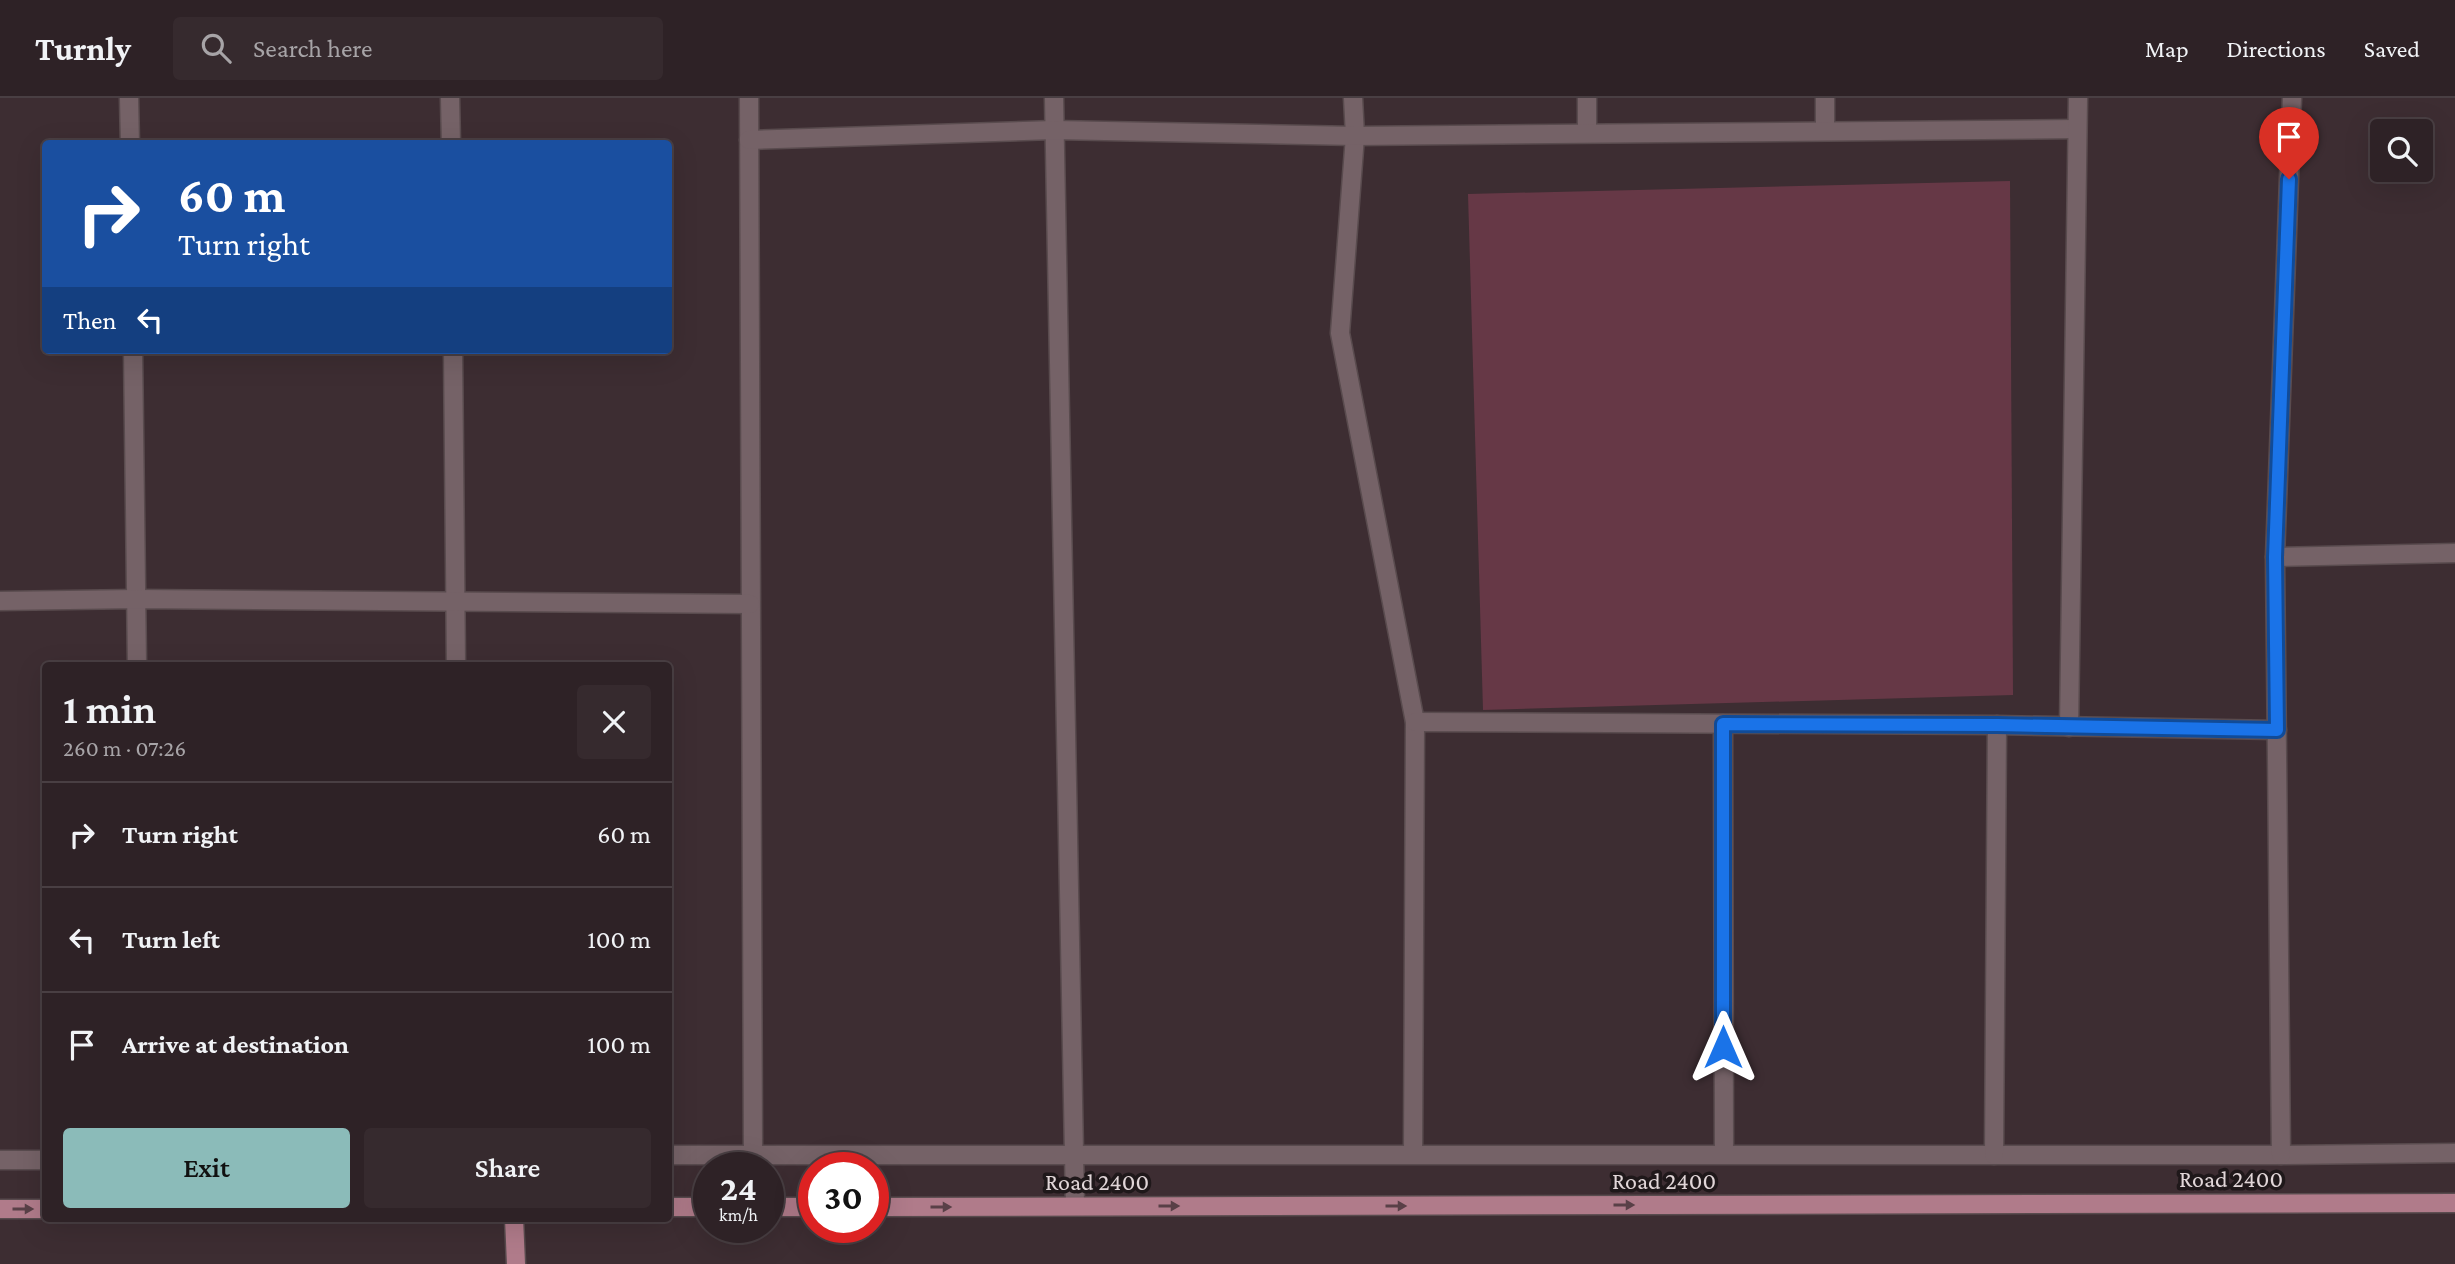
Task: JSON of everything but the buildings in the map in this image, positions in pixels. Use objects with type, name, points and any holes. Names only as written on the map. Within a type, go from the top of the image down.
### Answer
[{"type":"main road","name":"Road 2400","points":[[889,1207],[2455,1203]]},
{"type":"main road","points":[[672,1207],[693,1207]]},
{"type":"main road","points":[[0,1209],[42,1209]]},
{"type":"main road","points":[[514,1222],[516,1264]]},
{"type":"street","points":[[129,98],[130,140]]},
{"type":"street","points":[[450,98],[451,140]]},
{"type":"street","points":[[749,98],[753,1152]]},
{"type":"street","points":[[1054,98],[1075,1206]]},
{"type":"street","points":[[1353,98],[1355,136],[1340,332],[1415,722],[1413,1154]]},
{"type":"street","points":[[1587,98],[1587,133]]},
{"type":"street","points":[[1825,98],[1825,131]]},
{"type":"street","points":[[2069,727],[2078,98]]},
{"type":"street","points":[[2281,1155],[2275,557],[2292,98]]},
{"type":"street","points":[[749,140],[1054,131],[1355,136],[2077,129]]},
{"type":"street","points":[[133,354],[137,662]]},
{"type":"street","points":[[453,354],[457,662]]},
{"type":"street","points":[[2275,557],[2455,553]]},
{"type":"street","points":[[0,601],[136,598],[750,604]]},
{"type":"street","points":[[1415,722],[1997,725],[2277,730]]},
{"type":"street","points":[[1723,724],[1724,1154]]},
{"type":"street","points":[[1994,1155],[1997,725]]},
{"type":"street","points":[[784,1153],[2455,1153]]},
{"type":"street","points":[[672,1154],[693,1154]]},
{"type":"street","points":[[0,1160],[42,1160]]},
{"type":"shaded area","points":[[2010,181],[2013,695],[1483,710],[1468,194]]},
{"type":"route","points":[[1723,1047],[1723,724],[2277,730],[2275,557],[2289,179]]}]
